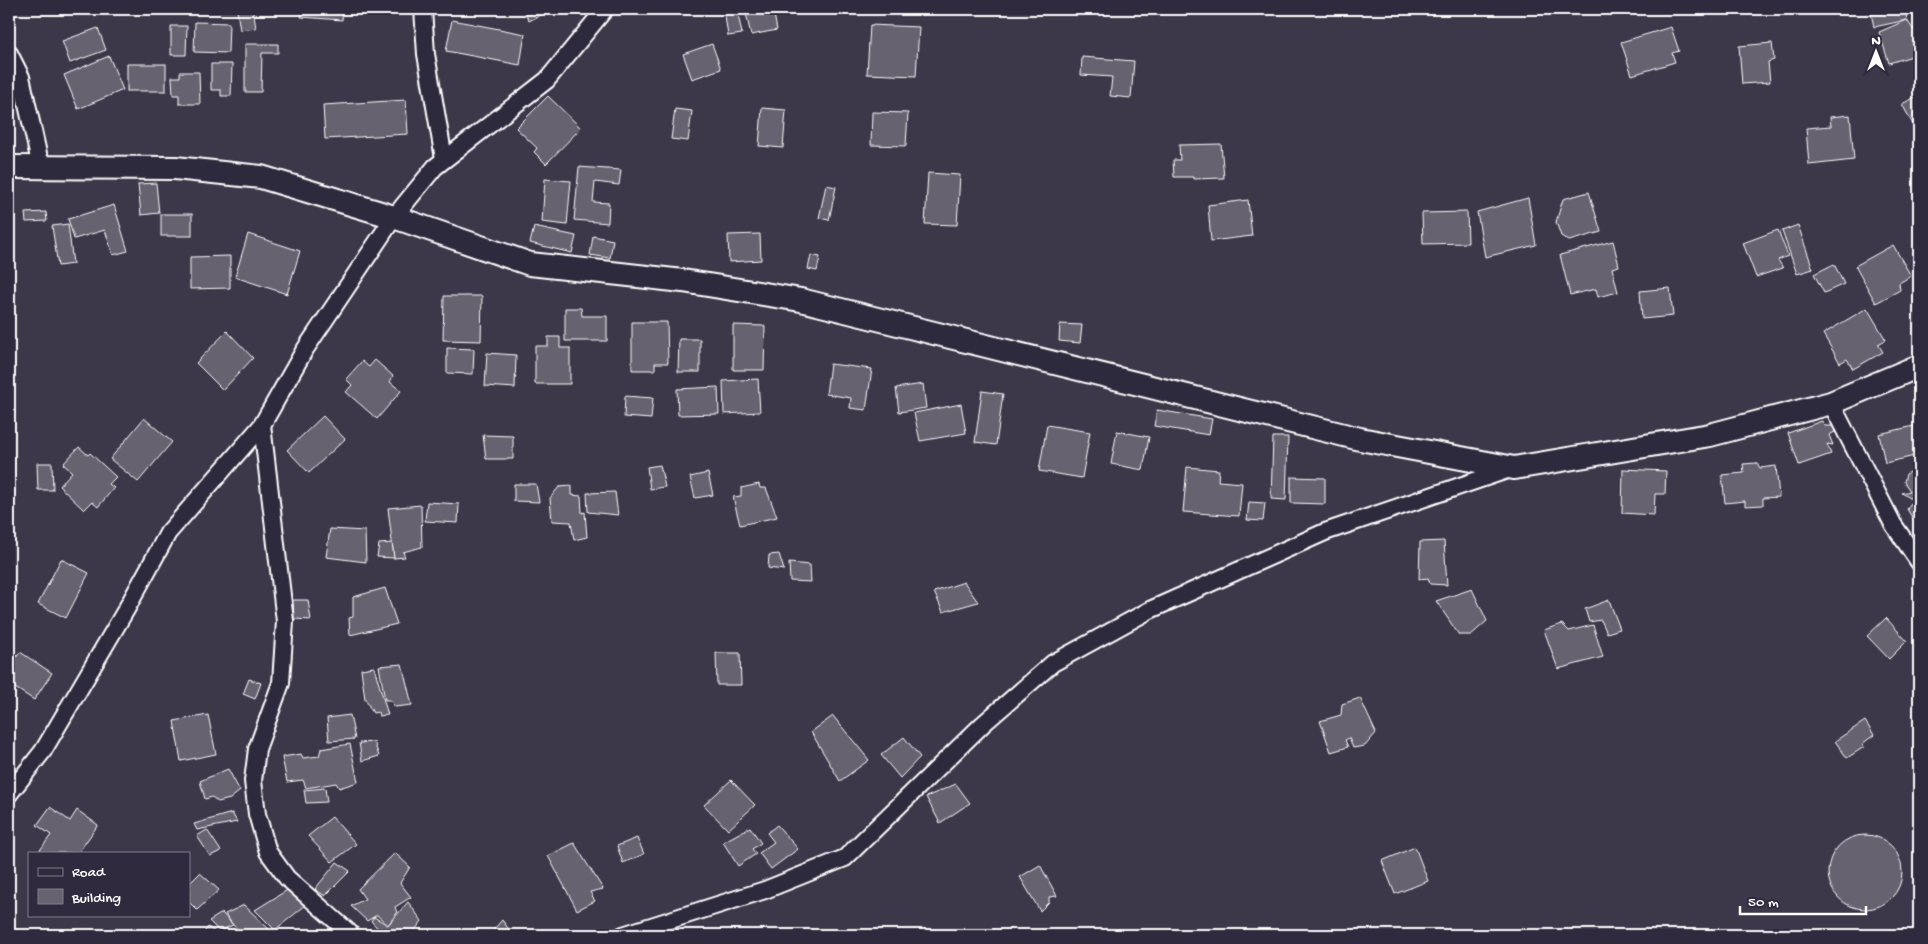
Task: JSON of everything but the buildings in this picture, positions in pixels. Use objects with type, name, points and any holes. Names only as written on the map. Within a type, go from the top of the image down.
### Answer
[{"type":"street","points":[[423,9],[426,54],[444,159]]},
{"type":"street","points":[[9,794],[43,751],[127,608],[168,533],[262,425],[304,352],[394,217],[435,167],[547,80],[605,9]]},
{"type":"street","points":[[9,53],[21,77],[41,167]]},
{"type":"street","points":[[9,167],[175,168],[261,177],[394,217],[530,264],[683,281],[801,300],[1360,439],[1514,468]]},
{"type":"street","points":[[623,935],[764,890],[845,858],[983,724],[1053,663],[1150,610],[1325,532],[1514,468],[1710,435],[1830,403],[1919,366]]},
{"type":"street","points":[[1830,403],[1893,524],[1919,562]]},
{"type":"street","points":[[262,425],[285,621],[281,683],[257,749],[253,781],[257,814],[268,852],[287,878],[352,935]]}]
